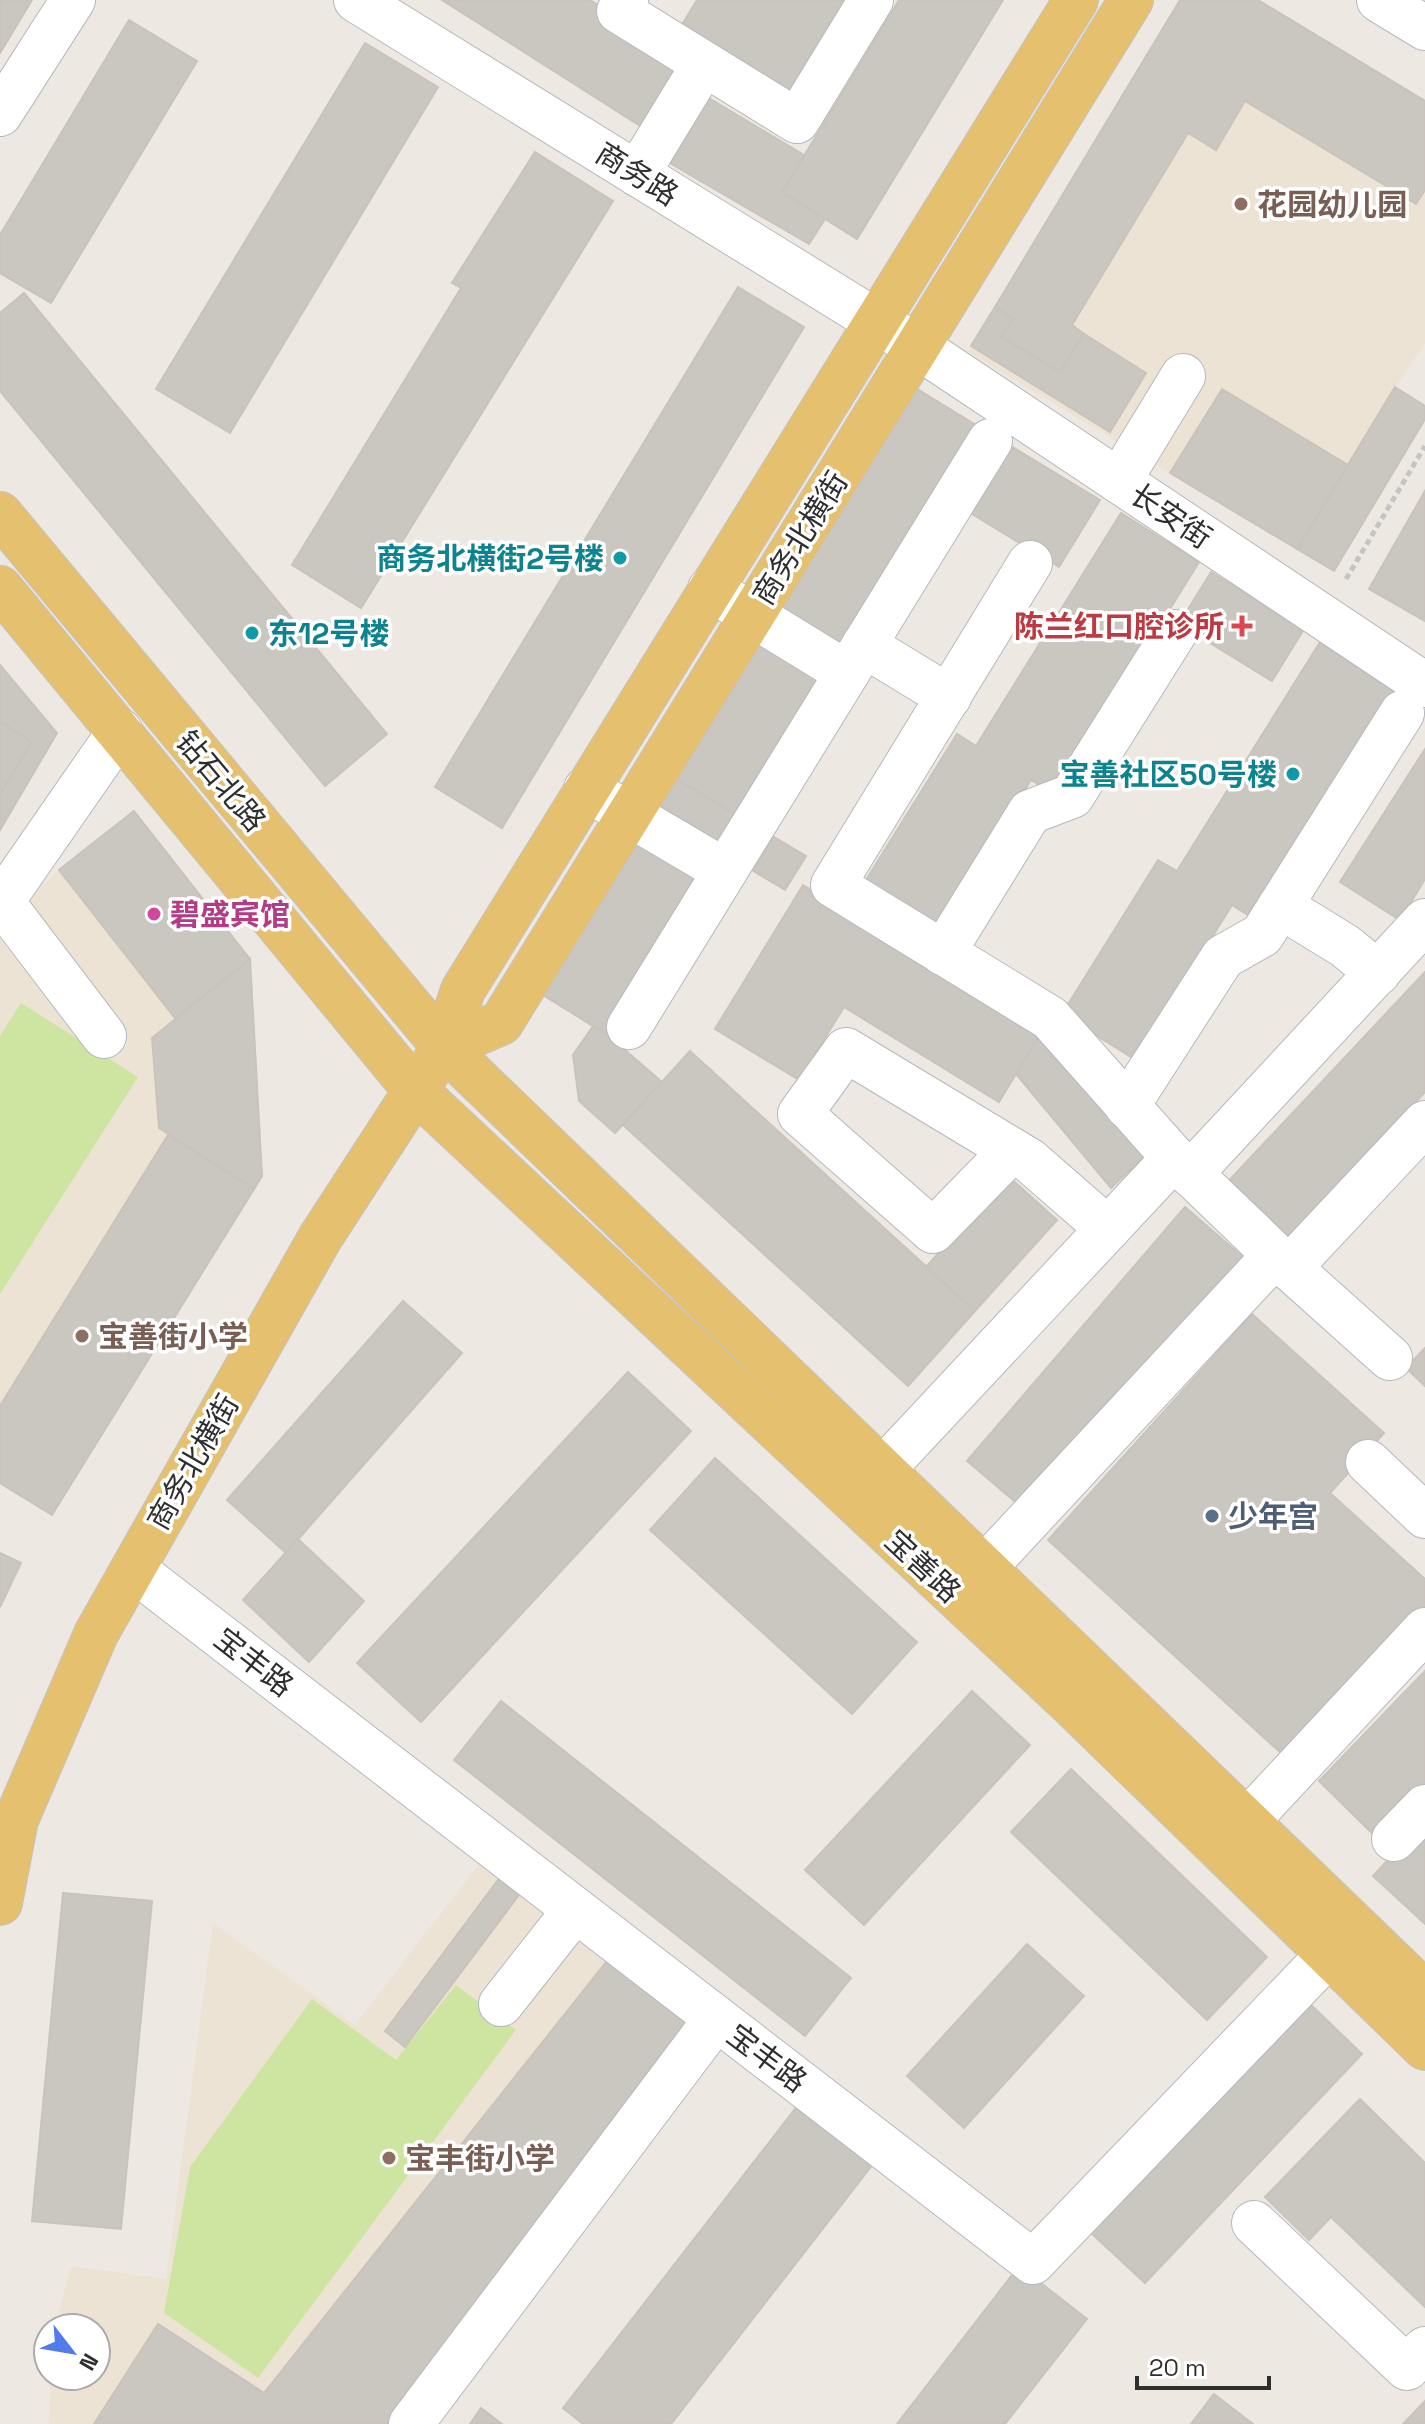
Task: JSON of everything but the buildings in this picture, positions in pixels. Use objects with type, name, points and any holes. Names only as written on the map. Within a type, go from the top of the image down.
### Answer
[{"type":"main road","name":"商务北横街","points":[[0,1903],[8,1819],[96,1634],[320,1238],[444,1047],[463,990],[1076,0]]},
{"type":"main road","name":"商务北横街","points":[[444,1047],[501,1023],[1131,0]]},
{"type":"main road","name":"钻石北路","points":[[0,514],[444,1047]]},
{"type":"main road","name":"钻石北路","points":[[0,588],[415,1090]]},
{"type":"main road","name":"宝善路","points":[[444,1047],[868,1485],[1342,1941],[1422,2039]]},
{"type":"main road","name":"宝善路","points":[[415,1090],[868,1485]]},
{"type":"main road","name":"宝善路","points":[[1342,1941],[1425,1993]]},
{"type":"street","points":[[0,114],[73,0]]},
{"type":"street","name":"商务路","points":[[356,0],[918,347]]},
{"type":"street","points":[[626,0],[619,11],[797,121],[871,0]]},
{"type":"street","points":[[1379,0],[1425,28]]},
{"type":"street","points":[[637,174],[704,64]]},
{"type":"street","name":"长安街","points":[[918,347],[1323,617],[1413,699]]},
{"type":"street","points":[[1119,481],[1183,376]]},
{"type":"street","points":[[629,1027],[990,441]]},
{"type":"street","points":[[1030,563],[833,885],[1050,1018],[1182,1166],[1282,1262],[1390,1358]]},
{"type":"street","points":[[710,589],[753,615],[949,697]]},
{"type":"street","points":[[943,953],[1030,812],[1072,796],[1175,632]]},
{"type":"street","points":[[1127,1106],[1223,957],[1262,935],[1413,699]]},
{"type":"street","points":[[104,1036],[1,903],[120,731]]},
{"type":"street","points":[[586,789],[725,871]]},
{"type":"street","points":[[1280,906],[1345,946],[1378,973]]},
{"type":"street","points":[[868,1485],[1108,1229],[1182,1166],[1378,973],[1425,921]]},
{"type":"street","points":[[1012,1150],[933,1231],[800,1114],[846,1050],[1012,1150],[1030,1161],[1108,1229]]},
{"type":"street","points":[[971,1583],[1282,1262],[1425,1123]]},
{"type":"street","points":[[1368,1462],[1425,1516]]},
{"type":"street","name":"宝丰路","points":[[133,1569],[1033,2262],[1342,1941]]},
{"type":"street","points":[[1233,1835],[1425,1630]]},
{"type":"street","points":[[1318,1764],[1425,1650]]},
{"type":"street","points":[[1394,1839],[1425,1807]]},
{"type":"street","points":[[501,2004],[575,1910]]},
{"type":"street","points":[[411,2424],[716,2019]]},
{"type":"street","points":[[1254,2223],[1407,2368],[1425,2349]]},
{"type":"path","points":[[1323,617],[1425,446]]},
{"type":"shaded area","name":"花园幼儿园","points":[[1180,0],[1258,0],[1425,101],[1425,343],[1297,549],[968,352]]},
{"type":"shaded area","name":"宝善街小学","points":[[59,870],[175,1018],[152,1038],[159,1128],[254,1189],[52,1515],[0,1483],[0,924]]},
{"type":"shaded area","name":"宝丰街小学","points":[[486,1855],[699,2020],[399,2424],[49,2424],[50,2392],[112,2392],[112,2312],[59,2312],[71,2266],[166,2279],[213,1923],[355,2025]]},
{"type":"green space","points":[[21,1003],[138,1077],[0,1294],[0,1036]]},
{"type":"green space","points":[[456,1985],[516,2030],[258,2378],[164,2313],[190,2167],[312,1999],[396,2060]]},
{"type":"place","name":"花园幼儿园","points":[[1241,204]]},
{"type":"place","name":"商务北横街2号楼","points":[[620,558]]},
{"type":"place","name":"陈兰红口腔诊所","points":[[1242,626]]},
{"type":"place","name":"东12号楼","points":[[252,633]]},
{"type":"place","name":"宝善社区50号楼","points":[[1293,774]]},
{"type":"place","name":"碧盛宾馆","points":[[154,914]]},
{"type":"place","name":"宝善街小学","points":[[82,1336]]},
{"type":"place","name":"少年宫","points":[[1212,1516]]},
{"type":"place","name":"宝丰街小学","points":[[389,2158]]}]
